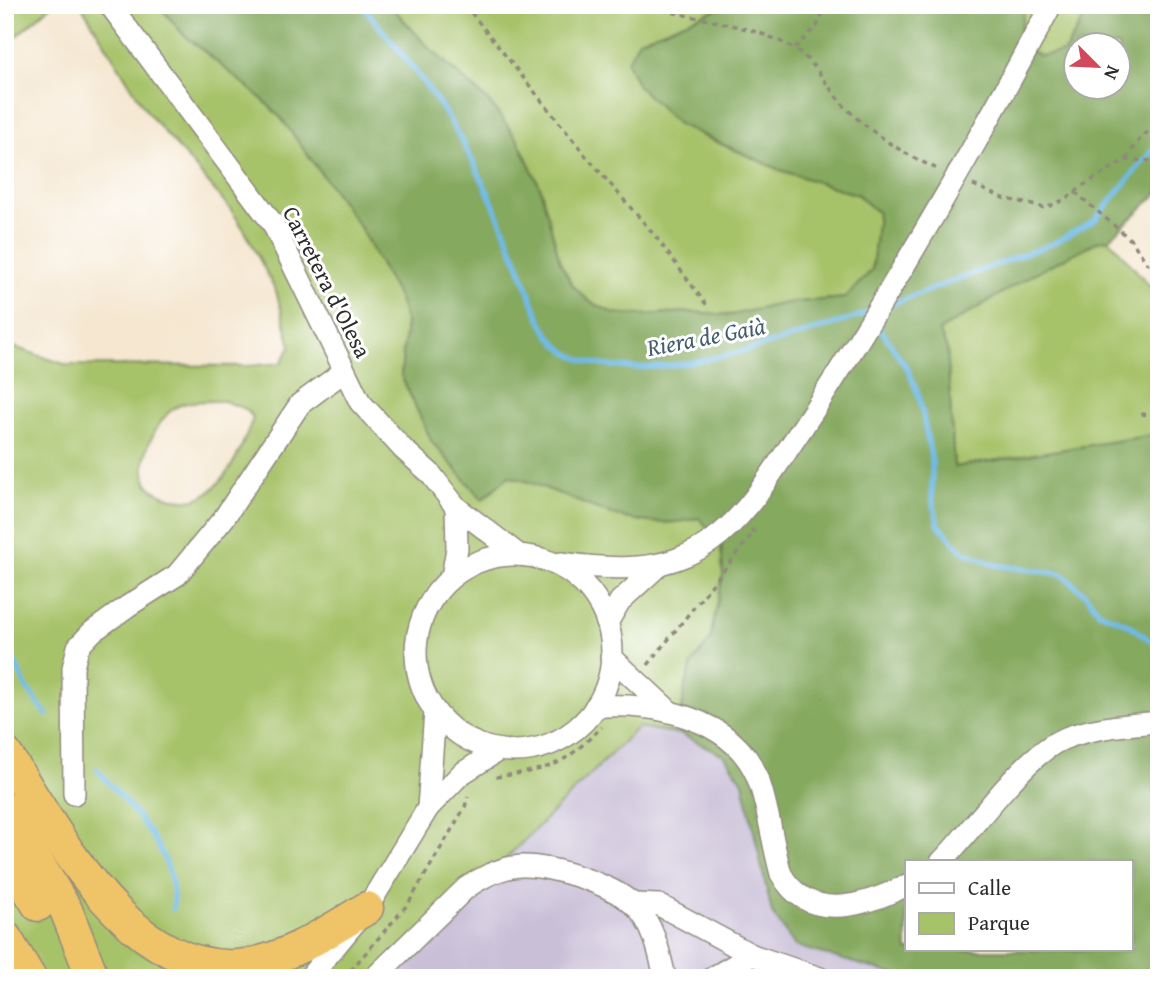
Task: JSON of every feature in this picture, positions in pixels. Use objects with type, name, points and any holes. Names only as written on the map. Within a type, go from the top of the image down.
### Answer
[{"type":"highway","points":[[5,753],[104,900],[130,924],[168,949],[198,962],[238,966],[262,961],[324,934],[367,908]]},
{"type":"highway","points":[[5,808],[66,910],[93,978]]},
{"type":"highway","points":[[5,852],[82,978]]},
{"type":"highway","points":[[5,937],[29,978]]},
{"type":"highway","points":[[5,955],[29,978]]},
{"type":"street","name":"Carretera d'Olesa","points":[[110,5],[273,224],[360,402],[430,474],[456,506],[519,555]]},
{"type":"street","points":[[552,562],[586,587],[607,623],[611,657],[607,682],[595,707],[575,729],[547,745],[523,750],[499,750],[463,737],[435,711],[419,676],[417,637],[431,600],[452,577],[487,558],[519,555],[597,568],[657,566],[711,544],[739,518],[874,320],[956,181],[1051,5]]},
{"type":"street","points":[[74,794],[73,668],[78,647],[110,619],[177,575],[224,518],[300,404],[343,372]]},
{"type":"street","points":[[452,577],[457,548],[456,506]]},
{"type":"street","points":[[607,623],[620,601],[657,566]]},
{"type":"street","points":[[611,657],[670,712]]},
{"type":"street","points":[[595,707],[628,705],[670,712],[721,735],[751,765],[758,780],[780,874],[795,893],[813,904],[835,908],[865,902],[905,887]]},
{"type":"street","points":[[428,808],[435,711]]},
{"type":"street","points":[[944,860],[1027,766],[1051,745],[1106,727],[1159,722]]},
{"type":"street","points":[[309,978],[367,908],[428,808],[461,774],[499,750]]},
{"type":"street","points":[[374,978],[466,888],[482,877],[520,866],[544,868],[598,884],[634,904],[649,926],[666,978]]},
{"type":"street","points":[[634,904],[659,905],[752,955],[820,978]]},
{"type":"street","points":[[712,978],[752,955]]},
{"type":"path","points":[[465,5],[586,156],[656,237],[708,307]]},
{"type":"path","points":[[643,5],[749,29],[795,48],[809,60],[841,102],[860,120],[905,152],[945,172]]},
{"type":"path","points":[[795,48],[817,26],[826,5]]},
{"type":"path","points":[[968,183],[1003,198],[1045,208],[1066,199],[1125,160],[1140,139],[1159,121]]},
{"type":"path","points":[[1125,160],[1159,161]]},
{"type":"path","points":[[1075,192],[1131,240],[1159,280]]},
{"type":"path","points":[[1141,414],[1159,416]]},
{"type":"path","points":[[638,683],[643,670],[754,532],[739,518]]},
{"type":"path","points":[[488,778],[538,772],[565,761],[609,720],[621,717],[628,705]]},
{"type":"path","points":[[344,978],[408,904],[465,807],[469,793]]},
{"type":"shaded area","points":[[638,727],[680,734],[724,755],[743,782],[772,913],[795,946],[907,978],[386,978]]},
{"type":"green space","points":[[5,5],[52,5],[5,46]]},
{"type":"green space","points":[[81,5],[159,5],[182,33],[281,118],[360,227],[399,299],[406,323],[401,375],[432,442],[483,499],[508,476],[626,517],[674,521],[699,517],[721,542],[723,575],[710,640],[692,664],[684,691],[680,734],[638,727],[386,978],[5,978],[5,344],[67,365],[248,366],[281,363],[291,346],[276,291],[245,231],[229,207],[147,112]],"holes":[[[224,401],[246,409],[253,418],[248,432],[234,462],[213,489],[200,497],[186,500],[163,495],[149,486],[144,474],[146,452],[162,420],[176,407],[193,402]]]},
{"type":"green space","points":[[159,5],[390,5],[427,46],[489,102],[518,140],[540,187],[560,262],[573,286],[590,302],[613,313],[639,315],[690,312],[731,315],[786,303],[845,298],[872,270],[878,213],[858,195],[780,170],[678,124],[638,86],[627,62],[639,40],[727,5],[1025,5],[1018,42],[1039,56],[1062,52],[1062,102],[1132,102],[1132,32],[1076,32],[1091,5],[1159,5],[1159,192],[1109,239],[1098,241],[1035,273],[939,331],[947,349],[954,467],[1159,434],[1159,978],[907,978],[795,946],[772,913],[743,782],[724,755],[680,734],[684,691],[692,664],[710,640],[723,575],[721,542],[699,518],[648,522],[625,518],[509,476],[482,499],[432,442],[401,375],[406,323],[399,299],[360,227],[281,118],[182,33]]},
{"type":"green space","points":[[390,5],[727,5],[639,40],[700,135],[780,170],[858,195],[878,213],[872,270],[845,298],[786,303],[731,315],[690,312],[639,315],[613,313],[590,302],[573,286],[560,262],[540,187],[518,140],[489,102],[427,46]]},
{"type":"green space","points":[[1025,5],[1091,5],[1075,32],[1062,32],[1062,52],[1039,56],[1018,42]]},
{"type":"green space","points":[[1109,239],[1159,297],[1159,434],[954,467],[947,349],[939,331],[1035,273],[1098,241]]},
{"type":"waterway","name":"Riera de Gaià","points":[[362,5],[400,51],[447,116],[491,199],[542,323],[558,345],[569,354],[614,367],[687,363],[765,345],[868,313]]},
{"type":"waterway","name":"Riera de Gaià","points":[[887,306],[1054,243],[1095,220],[1159,142]]},
{"type":"waterway","points":[[877,324],[908,370],[919,396],[932,462],[932,498],[938,524],[961,550],[995,565],[1062,574],[1087,596],[1099,612],[1128,624],[1159,647]]},
{"type":"waterway","points":[[5,639],[26,687],[47,715]]},
{"type":"waterway","points":[[97,769],[137,816],[160,850],[173,888],[173,909]]}]
